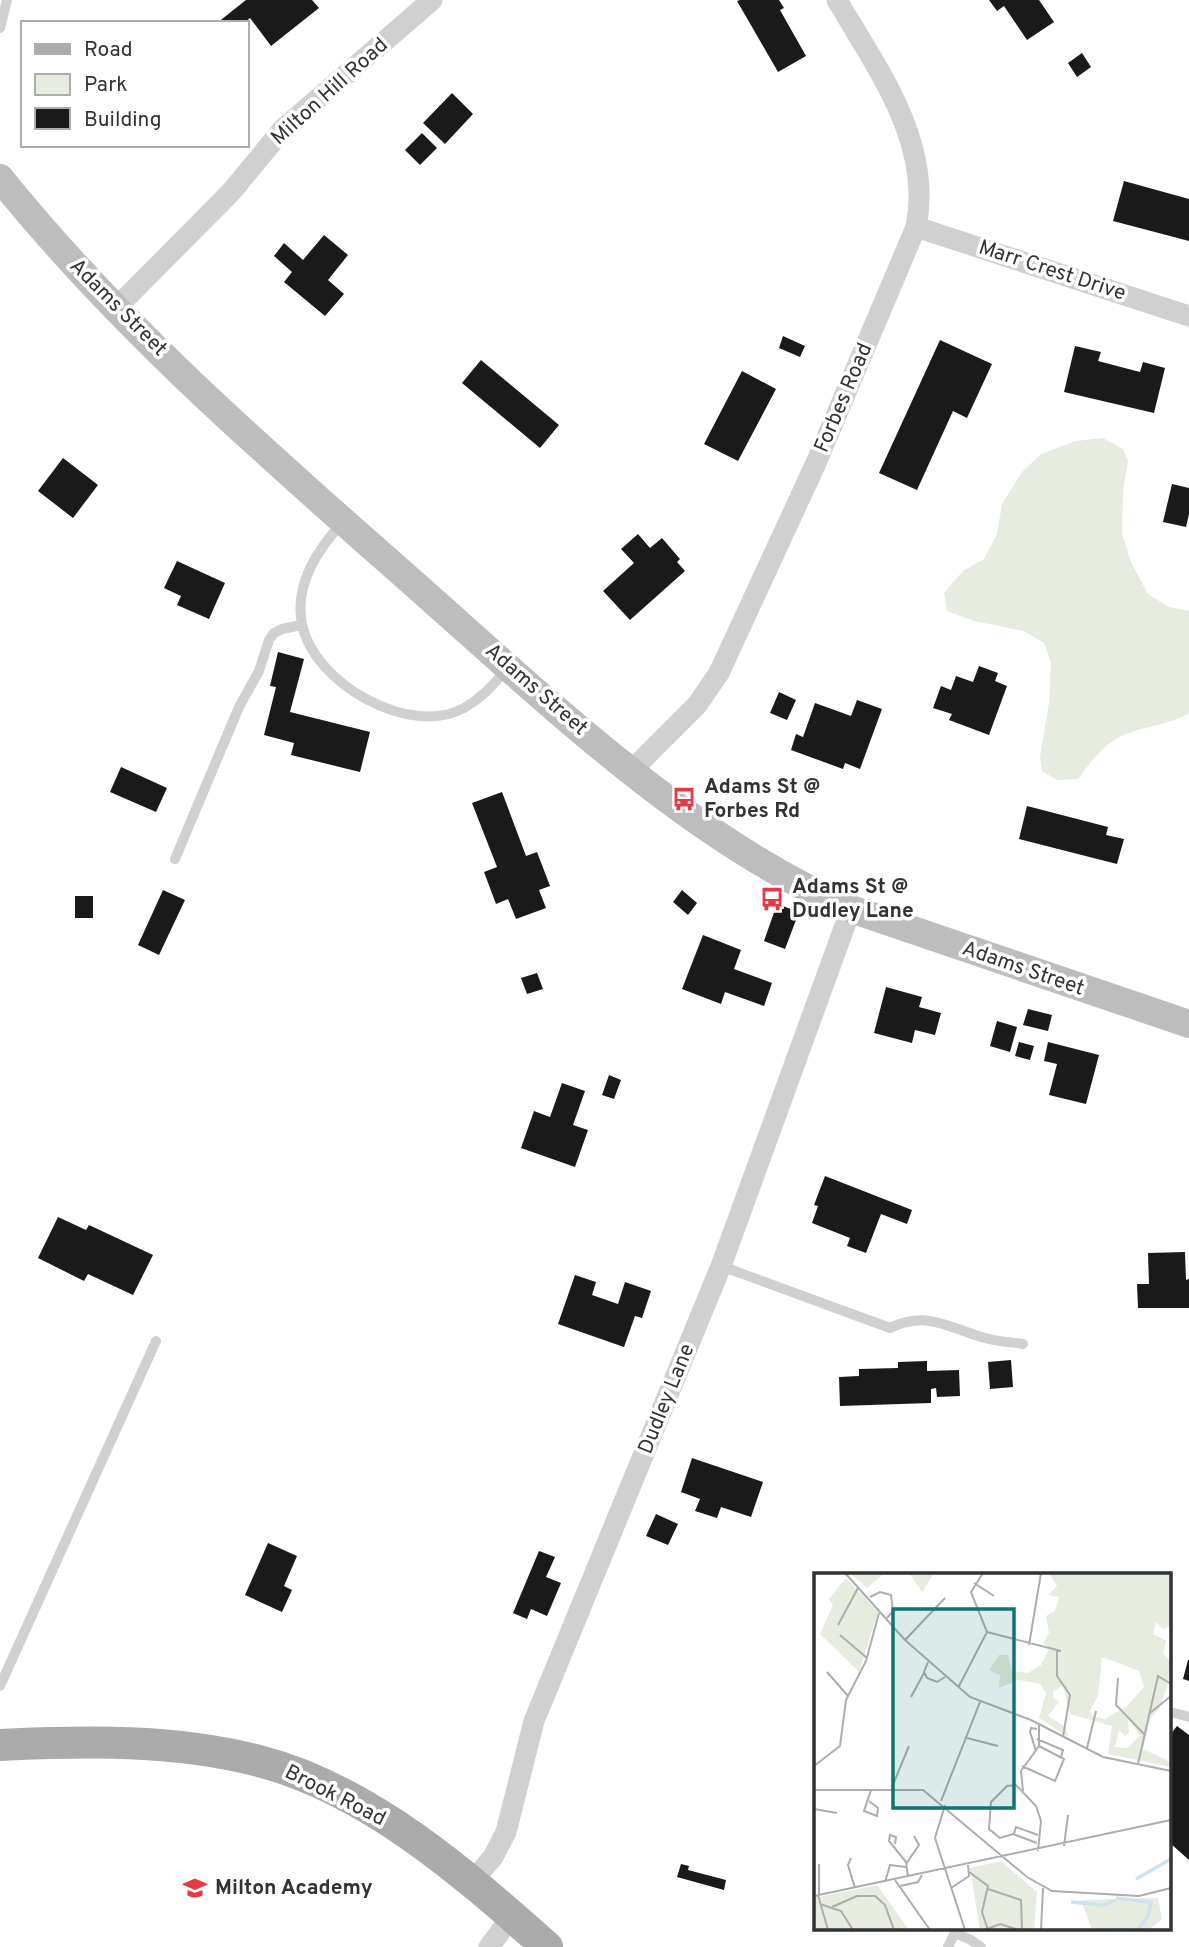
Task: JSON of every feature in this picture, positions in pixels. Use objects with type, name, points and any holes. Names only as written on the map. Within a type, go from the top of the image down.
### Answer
[{"type":"main road","name":"Adams Street","points":[[0,178],[46,233],[116,308],[271,457],[509,666],[694,818],[756,859],[810,890],[851,909],[1189,1024]]},
{"type":"main road","name":"Brook Road","points":[[0,1745],[128,1742],[201,1749],[261,1761],[293,1771],[345,1796],[402,1831],[472,1882],[547,1947]]},
{"type":"street","name":"Milton Hill Road","points":[[116,308],[232,191],[283,129],[432,0]]},
{"type":"street","name":"Forbes Road","points":[[632,769],[684,719],[719,673],[816,463],[916,227],[919,206],[917,166],[909,133],[895,101],[837,0]]},
{"type":"street","name":"Marr Crest Drive","points":[[916,227],[1189,316]]},
{"type":"street","name":"Dudley Lane","points":[[472,1882],[493,1857],[506,1832],[534,1721],[721,1266],[851,909]]},
{"type":"street","points":[[489,1947],[512,1916]]},
{"type":"lane","points":[[0,28],[7,0]]},
{"type":"lane","points":[[344,521],[319,550],[308,572],[302,599],[302,625],[310,645],[334,677],[366,699],[401,713],[430,716],[462,709],[489,691],[509,666]]},
{"type":"lane","points":[[175,859],[239,707],[259,671],[269,640],[274,633],[282,629],[302,625]]},
{"type":"lane","points":[[721,1266],[890,1328],[916,1320],[930,1320],[988,1339],[1024,1344]]},
{"type":"lane","points":[[0,1686],[156,1341]]},
{"type":"lane","points":[[1172,1713],[1189,1717]]},
{"type":"lane","points":[[948,1947],[956,1931],[981,1947]]},
{"type":"green space","points":[[1103,438],[1123,449],[1128,461],[1123,490],[1122,534],[1131,562],[1148,594],[1169,607],[1189,611],[1189,713],[1116,739],[1100,752],[1078,779],[1057,780],[1042,771],[1040,757],[1049,703],[1051,663],[1044,643],[1024,631],[974,621],[947,611],[944,593],[963,571],[984,559],[997,534],[1002,504],[1022,472],[1041,454],[1076,441]]},
{"type":"building","points":[[246,0],[312,0],[319,8],[271,46],[250,18],[246,21],[220,21]]},
{"type":"building","points":[[779,0],[784,8],[780,10],[806,56],[778,72],[737,1]]},
{"type":"building","points":[[989,0],[1039,0],[1054,22],[1027,40],[1004,6],[997,11]]},
{"type":"building","points":[[1082,53],[1091,67],[1077,77],[1068,63]]},
{"type":"building","points":[[452,93],[473,114],[445,144],[423,123]]},
{"type":"building","points":[[422,133],[437,148],[420,165],[405,150]]},
{"type":"building","points":[[1124,181],[1189,199],[1189,241],[1113,221]]},
{"type":"building","points":[[324,235],[348,255],[328,280],[344,294],[325,316],[284,282],[292,272],[274,256],[284,243],[303,260]]},
{"type":"building","points":[[783,336],[805,346],[800,357],[779,348]]},
{"type":"building","points":[[940,340],[992,364],[967,418],[953,411],[917,490],[879,473]]},
{"type":"building","points":[[1075,346],[1101,352],[1098,361],[1140,372],[1143,362],[1165,368],[1154,413],[1064,392]]},
{"type":"building","points":[[481,360],[559,425],[540,448],[462,383]]},
{"type":"building","points":[[742,371],[776,389],[738,461],[704,444]]},
{"type":"building","points":[[63,458],[98,485],[73,518],[38,491]]},
{"type":"building","points":[[1172,484],[1189,488],[1186,527],[1163,522]]},
{"type":"building","points":[[638,534],[650,548],[662,538],[680,559],[677,562],[685,571],[630,620],[603,591],[634,563],[621,549]]},
{"type":"building","points":[[177,561],[225,583],[209,619],[177,605],[181,596],[164,588]]},
{"type":"building","points":[[278,652],[304,659],[290,712],[370,732],[360,772],[291,755],[294,743],[264,735],[276,687],[270,686]]},
{"type":"building","points":[[979,666],[998,673],[995,681],[1007,686],[989,735],[949,720],[952,714],[933,708],[941,686],[951,690],[956,676],[973,682]]},
{"type":"building","points":[[779,692],[796,700],[787,720],[770,713]]},
{"type":"building","points":[[857,700],[882,709],[860,769],[845,763],[843,769],[791,750],[796,734],[803,737],[815,703],[851,716]]},
{"type":"building","points":[[121,767],[167,788],[156,812],[110,792]]},
{"type":"building","points":[[502,792],[526,856],[537,852],[550,886],[539,890],[546,908],[516,919],[508,899],[496,904],[484,872],[497,867],[472,803]]},
{"type":"building","points":[[1027,806],[1108,827],[1106,835],[1124,839],[1117,864],[1019,839]]},
{"type":"building","points":[[163,890],[185,900],[159,955],[138,945]]},
{"type":"building","points":[[682,890],[697,903],[688,915],[673,902]]},
{"type":"building","points":[[75,896],[93,896],[93,918],[75,918]]},
{"type":"building","points":[[777,904],[799,912],[785,949],[764,941]]},
{"type":"building","points":[[703,935],[741,950],[734,969],[772,983],[764,1006],[725,992],[721,1004],[682,989]]},
{"type":"building","points":[[537,973],[543,989],[527,994],[521,978]]},
{"type":"building","points":[[886,987],[922,997],[919,1007],[941,1013],[935,1035],[915,1030],[912,1043],[874,1033]]},
{"type":"building","points":[[1028,1009],[1052,1015],[1048,1031],[1023,1025]]},
{"type":"building","points":[[997,1021],[1017,1027],[1010,1052],[990,1046]]},
{"type":"building","points":[[1019,1042],[1034,1046],[1030,1060],[1015,1056]]},
{"type":"building","points":[[1048,1042],[1099,1055],[1086,1104],[1049,1095],[1057,1064],[1044,1061]]},
{"type":"building","points":[[609,1075],[621,1080],[614,1099],[602,1095]]},
{"type":"building","points":[[562,1083],[585,1091],[573,1125],[588,1130],[575,1167],[521,1148],[534,1111],[550,1117]]},
{"type":"building","points":[[825,1176],[912,1210],[907,1224],[881,1214],[866,1253],[847,1246],[850,1238],[812,1223],[818,1206],[814,1205]]},
{"type":"building","points":[[58,1217],[86,1230],[89,1225],[153,1255],[133,1295],[88,1274],[84,1281],[38,1258]]},
{"type":"building","points":[[1185,1252],[1189,1308],[1138,1308],[1137,1284],[1149,1284],[1148,1253]]},
{"type":"building","points":[[575,1275],[596,1282],[592,1295],[618,1304],[625,1282],[651,1291],[642,1318],[635,1316],[624,1347],[558,1324]]},
{"type":"building","points":[[1011,1360],[1013,1387],[990,1389],[988,1362]]},
{"type":"building","points":[[927,1361],[927,1371],[959,1370],[960,1396],[937,1397],[936,1388],[931,1389],[931,1403],[840,1406],[839,1377],[859,1376],[859,1369],[898,1368],[898,1362]]},
{"type":"building","points":[[692,1458],[763,1482],[751,1517],[721,1507],[717,1518],[695,1511],[700,1499],[681,1492]]},
{"type":"building","points":[[656,1514],[678,1524],[668,1545],[646,1536]]},
{"type":"building","points":[[268,1543],[297,1556],[284,1586],[292,1590],[282,1612],[245,1595]]},
{"type":"building","points":[[539,1551],[555,1557],[546,1577],[561,1583],[547,1616],[531,1609],[527,1619],[513,1613]]},
{"type":"building","points":[[1189,1660],[1189,1681],[1183,1679]]},
{"type":"building","points":[[1177,1726],[1189,1735],[1189,1860],[1172,1845],[1172,1732]]},
{"type":"building","points":[[681,1864],[689,1866],[688,1870],[726,1880],[724,1890],[677,1877]]},
{"type":"place","name":"Adams St @ Forbes Rd","points":[[684,799]]},
{"type":"place","name":"Adams St @ Dudley Lane","points":[[772,899]]},
{"type":"place","name":"Milton Academy","points":[[195,1888]]}]
